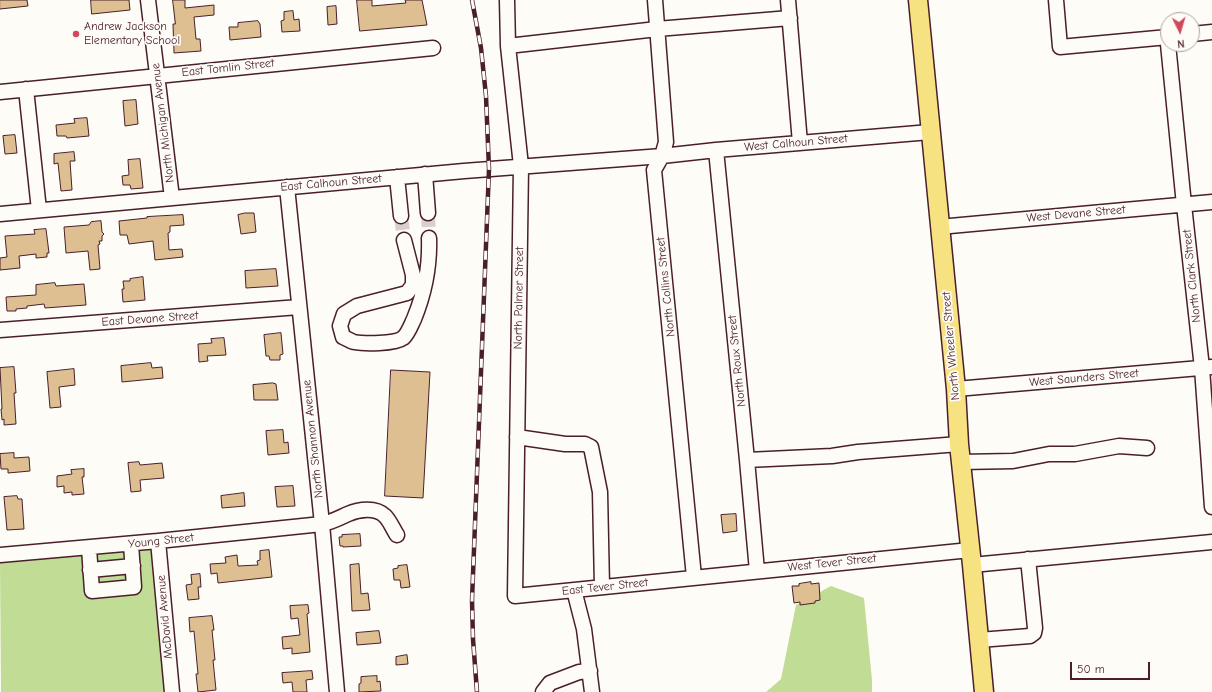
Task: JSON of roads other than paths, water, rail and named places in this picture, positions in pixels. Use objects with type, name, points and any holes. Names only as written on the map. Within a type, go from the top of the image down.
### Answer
[{"type":"main road","name":"North Wheeler Street","points":[[918,0],[956,389],[958,444],[984,692]]},
{"type":"street","name":"North Michigan Avenue","points":[[148,0],[172,198]]},
{"type":"street","name":"North Palmer Street","points":[[508,0],[508,46],[521,166],[515,596]]},
{"type":"street","name":"North Collins Street","points":[[655,0],[666,142],[662,156],[654,170],[694,577]]},
{"type":"street","points":[[788,0],[800,143]]},
{"type":"street","points":[[1056,0],[1060,47],[1160,38]]},
{"type":"street","points":[[508,46],[657,29],[790,18]]},
{"type":"street","points":[[1200,33],[1212,32]]},
{"type":"street","name":"East Tomlin Street","points":[[0,92],[433,48]]},
{"type":"street","name":"North Clark Street","points":[[1169,52],[1184,205],[1207,368],[1212,507]]},
{"type":"street","points":[[26,89],[39,210]]},
{"type":"street","name":"West Calhoun Street","points":[[662,156],[930,132]]},
{"type":"street","name":"North Roux Street","points":[[716,150],[757,571]]},
{"type":"street","name":"East Calhoun Street","points":[[0,214],[425,174],[662,156]]},
{"type":"street","points":[[425,174],[428,213]]},
{"type":"street","points":[[397,177],[401,216]]},
{"type":"street","name":"North Shannon Avenue","points":[[287,187],[322,524],[337,692]]},
{"type":"street","name":"West Devane Street","points":[[939,227],[1212,202]]},
{"type":"street","points":[[404,240],[413,275],[412,285],[407,293],[356,306],[344,314],[340,326],[343,336],[354,342],[377,343],[392,342],[403,338],[410,327],[426,285],[430,257],[429,238]]},
{"type":"street","name":"East Devane Street","points":[[0,330],[299,307]]},
{"type":"street","name":"West Saunders Street","points":[[956,389],[1207,368]]},
{"type":"street","points":[[517,437],[565,444],[585,444],[591,447],[600,492],[602,587]]},
{"type":"street","points":[[747,460],[832,456],[858,452],[958,444]]},
{"type":"street","points":[[961,462],[1013,461],[1049,454],[1075,454],[1119,446],[1147,448]]},
{"type":"street","name":"Young Street","points":[[0,556],[331,523],[354,512],[374,511],[384,515],[397,535]]},
{"type":"street","name":"McDavid Avenue","points":[[158,541],[172,692]]},
{"type":"street","name":"West Tever Street","points":[[694,577],[757,571],[971,557],[1028,559],[1212,542]]},
{"type":"street","points":[[89,548],[92,591],[134,587],[131,544]]},
{"type":"street","points":[[979,640],[1030,636],[1034,633],[1035,628],[1028,559]]},
{"type":"street","points":[[90,570],[132,566]]},
{"type":"street","name":"East Tever Street","points":[[515,596],[694,577]]},
{"type":"street","points":[[574,590],[584,629],[592,692]]},
{"type":"street","points":[[543,692],[550,684],[579,672],[590,671]]},
{"type":"tunnel","points":[[428,213],[429,238]]},
{"type":"tunnel","points":[[401,216],[404,240]]},
{"type":"railway","points":[[472,0],[481,48],[486,96],[489,169],[472,600],[477,692]]},
{"type":"place","name":"Andrew Jackson Elementary School","points":[[76,34]]}]
